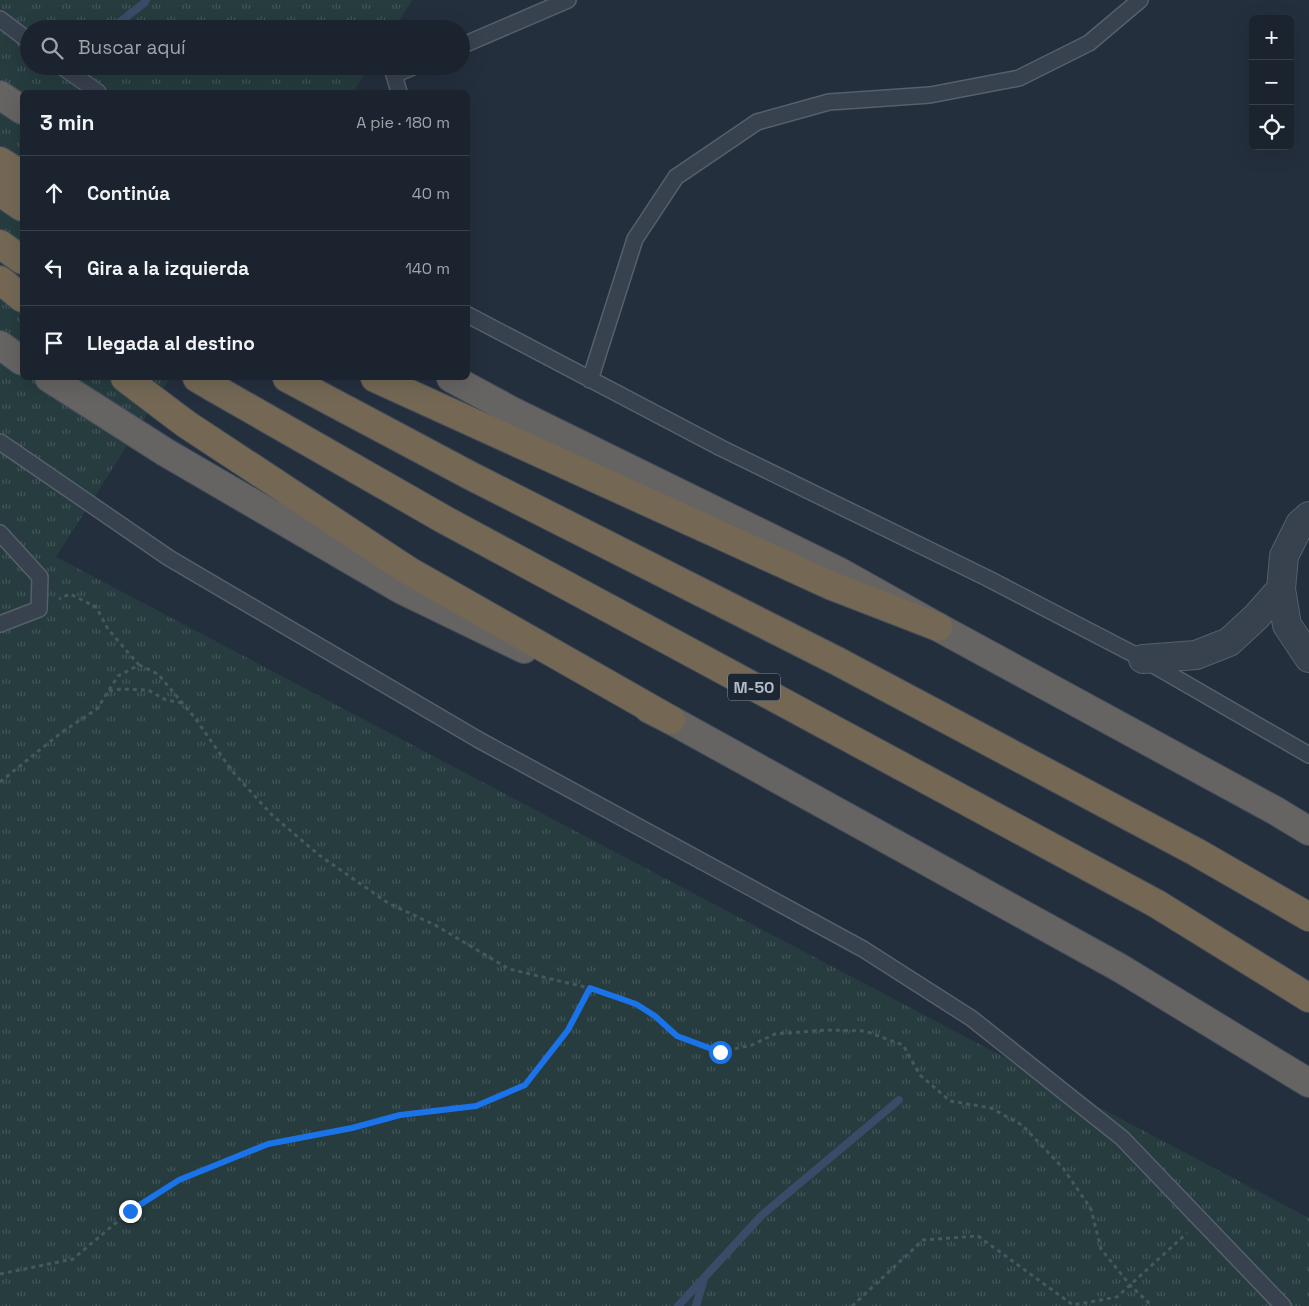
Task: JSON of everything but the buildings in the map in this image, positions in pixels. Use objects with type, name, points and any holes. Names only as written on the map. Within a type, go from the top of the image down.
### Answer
[{"type":"highway","points":[[0,95],[20,109]]},
{"type":"highway","points":[[0,161],[20,174]]},
{"type":"highway","points":[[0,192],[20,206]]},
{"type":"highway","points":[[0,244],[20,259]]},
{"type":"highway","points":[[0,280],[20,296]]},
{"type":"highway","points":[[0,345],[20,360]]},
{"type":"highway","points":[[52,380],[165,452],[402,590],[671,720]]},
{"type":"highway","points":[[128,380],[186,424],[409,571],[671,720],[1120,968],[1309,1084]]},
{"type":"highway","name":"M-50","points":[[200,380],[445,520],[1157,904],[1309,998]]},
{"type":"highway","points":[[291,380],[471,476],[837,661],[1196,852],[1309,917]]},
{"type":"highway","points":[[379,380],[832,586],[938,627]]},
{"type":"highway","points":[[455,380],[512,411],[840,572],[1276,811],[1309,831]]},
{"type":"street","points":[[1309,516],[1300,524],[1284,556],[1281,589],[1287,625],[1309,658]]},
{"type":"street","points":[[1143,659],[1196,655],[1229,642],[1256,617],[1281,589]]},
{"type":"lane","points":[[470,42],[568,0]]},
{"type":"lane","points":[[590,380],[635,238],[676,178],[684,172],[757,122],[829,102],[930,95],[1019,78],[1089,43],[1140,0]]},
{"type":"lane","points":[[0,19],[20,34]]},
{"type":"lane","points":[[74,75],[95,90]]},
{"type":"lane","points":[[394,75],[398,90]]},
{"type":"lane","points":[[470,317],[721,448],[987,578],[1143,659],[1309,755]]},
{"type":"lane","points":[[0,442],[177,563],[479,740],[863,949],[963,1013],[1122,1138],[1283,1306]]},
{"type":"lane","points":[[0,533],[40,577],[39,609],[0,624]]},
{"type":"path","points":[[39,609],[70,594],[96,607],[108,630],[139,665],[158,674],[195,718],[232,771],[272,815],[319,855],[388,903],[435,925],[510,969],[590,988],[636,1004],[655,1016],[677,1036],[720,1052],[752,1045],[775,1034],[827,1030],[865,1031],[903,1045],[920,1075],[950,1101],[991,1108],[1022,1125],[1063,1168],[1091,1209],[1101,1249],[1130,1285],[1152,1306]]},
{"type":"path","points":[[0,782],[62,732],[97,709],[118,676],[139,665]]},
{"type":"path","points":[[108,691],[121,688],[148,690],[166,700],[182,703]]},
{"type":"path","points":[[0,1274],[73,1259],[130,1211],[179,1180],[268,1144],[352,1128],[400,1115],[476,1106],[525,1085],[568,1030],[590,988]]},
{"type":"path","points":[[852,1306],[923,1240],[978,1236],[1072,1305],[1117,1297],[1200,1220]]},
{"type":"green space","points":[[0,0],[412,0],[400,20],[20,20],[20,75],[364,75],[354,90],[20,90],[20,380],[169,380],[56,557],[1309,1218],[1309,1306],[0,1306]]},
{"type":"waterway","points":[[122,20],[146,0]]},
{"type":"waterway","points":[[678,1306],[762,1215],[899,1100]]},
{"type":"waterway","points":[[696,1306],[704,1279]]},
{"type":"route","points":[[130,1211],[179,1180],[268,1144],[352,1128],[400,1115],[476,1106],[525,1085],[568,1030],[590,988],[636,1004],[655,1016],[677,1036],[720,1052]]}]
